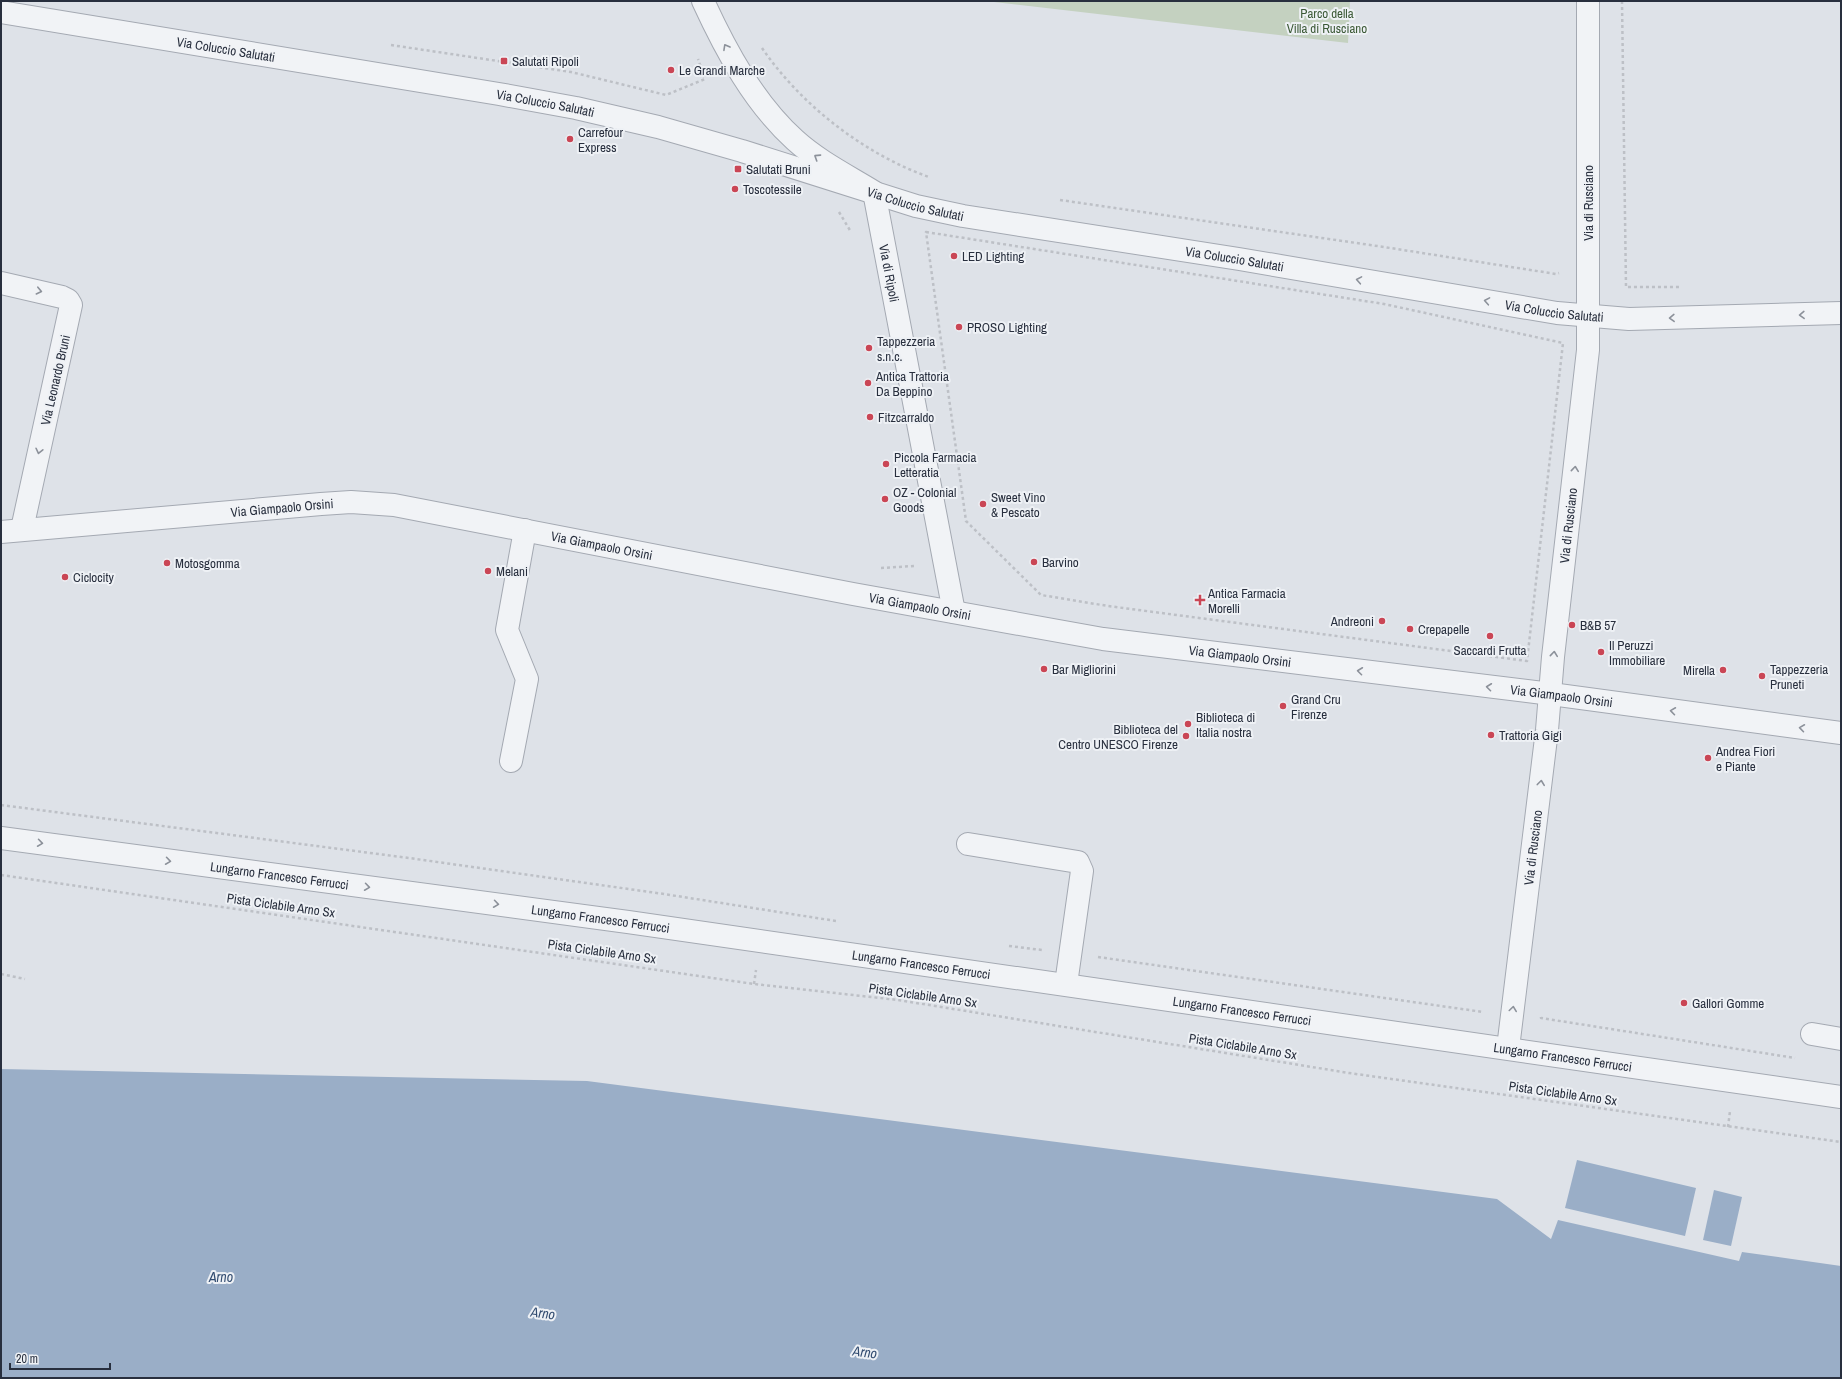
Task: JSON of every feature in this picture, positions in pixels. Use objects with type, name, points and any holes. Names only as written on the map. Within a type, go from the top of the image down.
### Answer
[{"type":"street","points":[[703,1],[727,50],[742,74],[781,126],[796,141],[813,154],[874,192]]},
{"type":"street","name":"Via di Rusciano","points":[[1508,1048],[1550,694],[1588,350],[1588,1]]},
{"type":"street","name":"Via Coluccio Salutati","points":[[1,12],[491,92],[576,108],[704,140],[916,206],[963,216],[1239,259],[1556,313],[1629,319],[1841,313]]},
{"type":"street","name":"Via di Ripoli","points":[[874,192],[954,612]]},
{"type":"street","name":"Via Leonardo Bruni","points":[[1,283],[62,297],[68,300],[71,305],[11,531]]},
{"type":"street","name":"Via Giampaolo Orsini","points":[[11,531],[351,502],[394,505],[1103,639],[1550,694],[1841,733]]},
{"type":"street","points":[[511,761],[527,679],[507,630],[525,530]]},
{"type":"street","name":"Lungarno Francesco Ferrucci","points":[[1,838],[621,920],[760,942],[1066,984],[1283,1017],[1508,1048],[1841,1097]]},
{"type":"street","points":[[968,844],[1078,862],[1082,871],[1066,984]]},
{"type":"street","points":[[1812,1034],[1841,1039]]},
{"type":"path","points":[[1622,1],[1626,287],[1682,287]]},
{"type":"path","points":[[390,45],[571,72],[666,95],[705,79]]},
{"type":"path","points":[[760,45],[801,94],[844,133],[903,166],[933,179]]},
{"type":"path","points":[[1058,200],[1369,244],[1556,274],[1561,271]]},
{"type":"path","points":[[926,232],[966,521],[1041,595],[1108,606],[1527,661]]},
{"type":"path","points":[[1,805],[416,859],[664,894],[844,922]]},
{"type":"path","name":"Pista Ciclabile Arno Sx","points":[[1,876],[754,984],[898,1000],[1349,1073],[1841,1142]]},
{"type":"path","points":[[1008,946],[1070,953],[1483,1013]]},
{"type":"path","points":[[1,974],[25,979]]},
{"type":"path","points":[[1541,1018],[1802,1059]]},
{"type":"green space","name":"Parco della Villa di Rusciano","points":[[993,1],[1350,1],[1348,43],[994,2]]},
{"type":"water","name":"Arno","points":[[1,1069],[587,1081],[1497,1199],[1551,1239],[1558,1220],[1739,1261],[1742,1252],[1841,1266],[1841,1378],[1,1378]]},
{"type":"water","points":[[1577,1160],[1696,1188],[1685,1236],[1565,1208]]},
{"type":"water","points":[[1714,1190],[1742,1197],[1731,1246],[1703,1240]]},
{"type":"place","name":"Salutati Ripoli","points":[[504,61]]},
{"type":"place","name":"Le Grandi Marche","points":[[671,70]]},
{"type":"place","name":"Carrefour Express","points":[[570,139]]},
{"type":"place","name":"Salutati Bruni","points":[[738,169]]},
{"type":"place","name":"Toscotessile","points":[[735,189]]},
{"type":"place","name":"LED Lighting","points":[[954,256]]},
{"type":"place","name":"PROSO Lighting","points":[[959,327]]},
{"type":"place","name":"Tappezzeria s.n.c.","points":[[869,348]]},
{"type":"place","name":"Antica Trattoria Da Beppino","points":[[868,383]]},
{"type":"place","name":"Fitzcarraldo","points":[[870,417]]},
{"type":"place","name":"Piccola Farmacia Letteratia","points":[[886,464]]},
{"type":"place","name":"OZ - Colonial Goods","points":[[885,499]]},
{"type":"place","name":"Sweet Vino & Pescato","points":[[983,504]]},
{"type":"place","name":"Barvino","points":[[1034,562]]},
{"type":"place","name":"Motosgomma","points":[[167,563]]},
{"type":"place","name":"Melani","points":[[488,571]]},
{"type":"place","name":"Ciclocity","points":[[65,577]]},
{"type":"place","name":"Antica Farmacia Morelli","points":[[1200,600]]},
{"type":"place","name":"Andreoni","points":[[1382,621]]},
{"type":"place","name":"B&B 57","points":[[1572,625]]},
{"type":"place","name":"Crepapelle","points":[[1410,629]]},
{"type":"place","name":"Saccardi Frutta","points":[[1490,636]]},
{"type":"place","name":"Il Peruzzi Immobiliare","points":[[1601,652]]},
{"type":"place","name":"Bar Migliorini","points":[[1044,669]]},
{"type":"place","name":"Mirella","points":[[1723,670]]},
{"type":"place","name":"Tappezzeria Pruneti","points":[[1762,676]]},
{"type":"place","name":"Grand Cru Firenze","points":[[1283,706]]},
{"type":"place","name":"Biblioteca di Italia nostra","points":[[1188,724]]},
{"type":"place","name":"Trattoria Gigi","points":[[1491,735]]},
{"type":"place","name":"Biblioteca del Centro UNESCO Firenze","points":[[1186,736]]},
{"type":"place","name":"Andrea Fiori e Piante","points":[[1708,758]]},
{"type":"place","name":"Gallori Gomme","points":[[1684,1003]]}]
